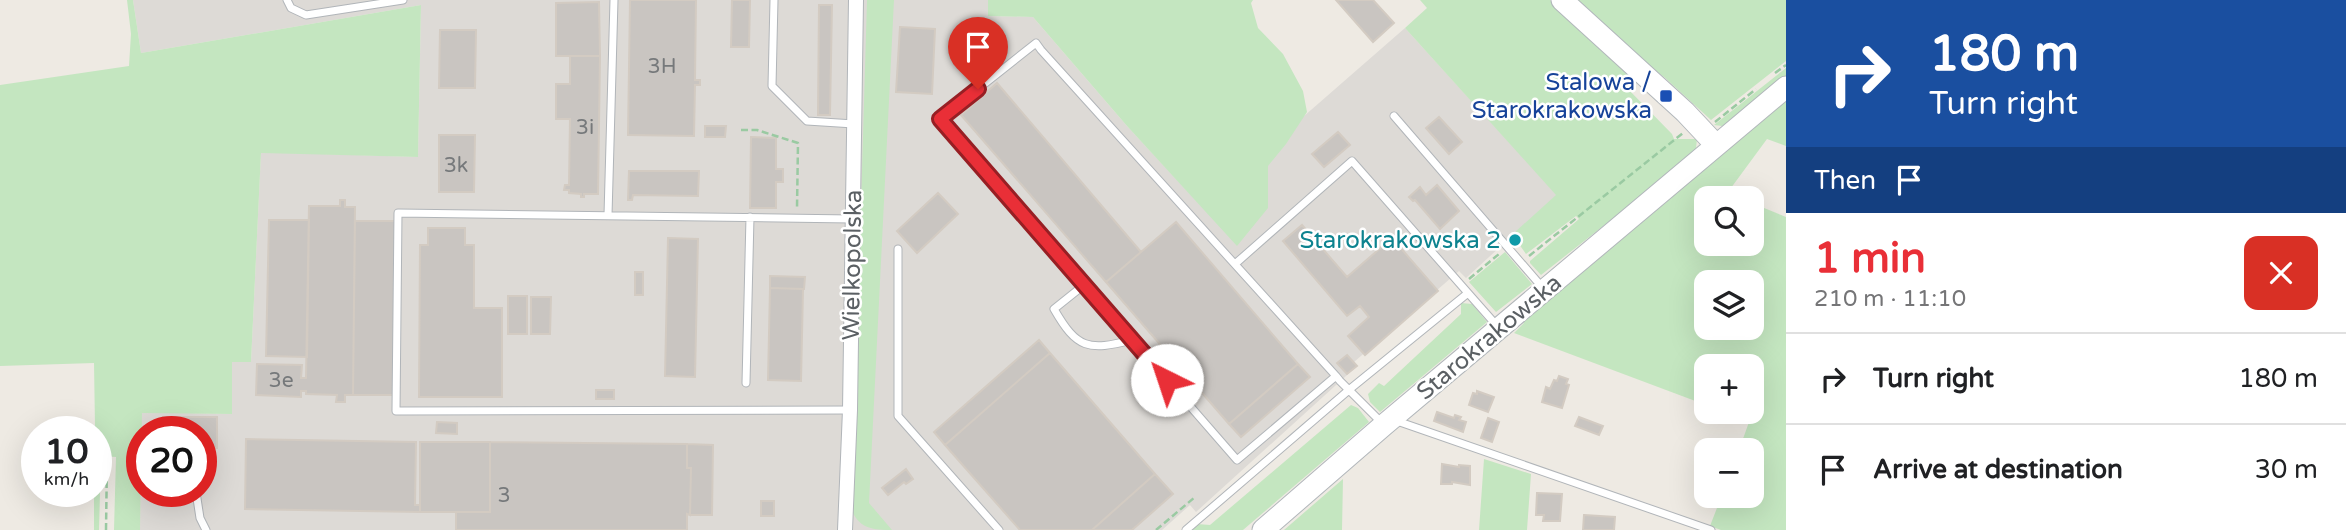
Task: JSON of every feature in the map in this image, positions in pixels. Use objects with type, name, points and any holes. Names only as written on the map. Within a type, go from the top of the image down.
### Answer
[{"type":"street","name":"Wielkopolska","points":[[845,530],[850,410],[856,0]]},
{"type":"street","points":[[1562,0],[1685,112],[1716,145]]},
{"type":"street","name":"Starokrakowska","points":[[1263,530],[1716,145],[1781,80]]},
{"type":"lane","points":[[287,0],[291,8],[306,15],[403,0]]},
{"type":"lane","points":[[608,215],[614,0]]},
{"type":"lane","points":[[774,0],[772,86],[807,121],[854,124]]},
{"type":"lane","points":[[1336,376],[1237,460],[940,119],[1036,43],[1336,376],[1388,422],[1711,530]]},
{"type":"lane","points":[[1394,116],[1545,290]]},
{"type":"lane","points":[[1235,264],[1352,161],[1499,328]]},
{"type":"lane","points":[[850,410],[396,411],[398,213],[852,219]]},
{"type":"lane","points":[[746,383],[750,217]]},
{"type":"lane","points":[[898,249],[898,416],[999,530]]},
{"type":"lane","points":[[1084,285],[1054,309],[1076,341],[1093,346],[1132,340]]},
{"type":"lane","points":[[1186,530],[1350,389],[1468,293]]},
{"type":"lane","points":[[199,507],[200,518],[206,530]]},
{"type":"path","points":[[1781,80],[1786,65]]},
{"type":"path","points":[[1712,124],[1765,82]]},
{"type":"path","points":[[741,130],[757,130],[798,143],[797,218]]},
{"type":"path","points":[[1521,262],[1685,132]]},
{"type":"path","points":[[1462,286],[1507,247]]},
{"type":"path","points":[[1156,530],[1195,497]]},
{"type":"path","points":[[106,507],[106,530]]},
{"type":"shaded area","points":[[133,0],[988,0],[988,16],[1033,17],[1127,126],[1201,206],[1405,28],[1557,195],[1466,278],[1459,271],[1354,362],[1357,366],[1196,512],[1190,505],[1162,530],[140,530],[140,507],[217,507],[217,416],[141,416],[141,412],[231,414],[232,362],[251,362],[261,152],[418,157],[421,5],[141,53]]},
{"type":"green space","points":[[127,0],[133,0],[141,53],[421,5],[418,157],[261,153],[251,362],[232,362],[232,414],[142,413],[142,416],[126,416],[126,507],[140,507],[140,530],[114,530],[116,457],[112,457],[112,416],[95,416],[94,363],[0,366],[0,85],[129,66],[131,34]]},
{"type":"green space","points":[[867,0],[894,0],[869,503],[892,530],[879,530],[863,525],[852,511]]},
{"type":"green space","points":[[988,0],[1253,0],[1251,3],[1258,28],[1283,54],[1303,91],[1307,112],[1268,166],[1268,208],[1237,246],[1127,126],[1033,17],[988,16]]},
{"type":"green space","points":[[1420,0],[1550,0],[1635,80],[1627,88],[1674,139],[1697,139],[1691,157],[1541,275],[1530,261],[1579,219],[1576,216],[1526,254],[1519,244],[1523,240],[1515,232],[1556,195],[1405,28],[1427,8]]},
{"type":"green space","points":[[1573,0],[1786,0],[1786,61],[1711,120]]},
{"type":"green space","points":[[1786,68],[1786,78],[1731,123],[1714,125]]},
{"type":"green space","points":[[1786,99],[1786,146],[1767,139],[1732,186],[1694,186],[1694,256],[1764,256],[1764,208],[1786,217],[1786,530],[1721,530],[1710,526],[1717,508],[1764,508],[1764,438],[1743,438],[1748,424],[1764,424],[1764,354],[1694,354],[1694,400],[1514,333],[1524,323],[1519,319]]},
{"type":"green space","points":[[1505,252],[1532,284],[1496,312],[1469,282]]},
{"type":"green space","points":[[1461,303],[1472,304],[1487,322],[1380,412],[1370,402],[1368,394],[1379,383],[1384,386],[1461,314]]},
{"type":"green space","points":[[1351,405],[1358,408],[1369,422],[1243,530],[1189,530],[1197,524],[1210,525]]},
{"type":"green space","points":[[1484,459],[1531,474],[1527,530],[1479,530]]},
{"type":"green space","points":[[1343,479],[1342,530],[1284,530]]},
{"type":"green space","points":[[94,507],[100,507],[99,530],[94,530]]},
{"type":"building","points":[[630,0],[696,0],[695,80],[700,80],[700,85],[695,85],[694,136],[628,135]]},
{"type":"building","points":[[732,0],[750,0],[749,47],[731,47]]},
{"type":"building","points":[[1336,0],[1373,0],[1394,23],[1373,42]]},
{"type":"building","points":[[599,2],[600,56],[556,56],[556,3]]},
{"type":"building","points":[[819,5],[832,5],[830,115],[818,115]]},
{"type":"building","points":[[900,27],[935,29],[932,94],[896,92]]},
{"type":"building","points":[[440,30],[476,30],[475,88],[439,88]]},
{"type":"building","points":[[570,56],[600,56],[598,194],[584,194],[584,197],[564,190],[565,185],[569,185],[570,119],[556,119],[556,84],[570,84]]},
{"type":"building","points":[[997,83],[1141,252],[1106,282],[961,115]]},
{"type":"building","points":[[1439,117],[1462,142],[1449,154],[1426,128]]},
{"type":"building","points":[[705,126],[726,126],[725,137],[705,137]]},
{"type":"building","points":[[1338,132],[1350,145],[1324,167],[1312,154]]},
{"type":"building","points":[[439,135],[475,135],[474,192],[439,192]]},
{"type":"building","points":[[751,137],[776,138],[776,169],[783,169],[783,182],[776,182],[776,208],[750,208]]},
{"type":"building","points":[[629,171],[699,171],[698,196],[633,195],[632,200],[628,200]]},
{"type":"building","points":[[1437,185],[1459,211],[1440,229],[1415,200],[1409,197],[1420,187],[1426,195]]},
{"type":"building","points":[[938,193],[958,214],[917,253],[897,231]]},
{"type":"building","points":[[340,200],[345,200],[345,207],[355,207],[353,395],[345,395],[345,402],[336,402],[337,395],[306,394],[306,391],[301,391],[301,397],[256,395],[257,364],[302,365],[301,378],[306,378],[309,206],[340,206]]},
{"type":"building","points":[[269,220],[309,220],[307,357],[266,356]]},
{"type":"building","points":[[355,221],[395,221],[393,395],[353,395]]},
{"type":"building","points":[[1176,222],[1298,364],[1229,424],[1106,282]]},
{"type":"building","points":[[1302,225],[1347,277],[1392,238],[1438,291],[1365,355],[1348,336],[1369,317],[1360,306],[1347,316],[1283,241]]},
{"type":"building","points":[[428,228],[465,228],[465,245],[474,245],[474,308],[502,308],[502,397],[419,397],[420,245],[428,245]]},
{"type":"building","points":[[668,238],[698,239],[695,377],[665,376]]},
{"type":"building","points":[[635,272],[643,272],[643,295],[635,295]]},
{"type":"building","points":[[770,276],[805,277],[804,289],[770,288]]},
{"type":"building","points":[[770,288],[803,289],[801,381],[768,380]]},
{"type":"building","points":[[508,296],[527,296],[527,334],[508,334]]},
{"type":"building","points":[[531,297],[551,297],[550,334],[531,334]]},
{"type":"building","points":[[1039,340],[1050,353],[945,445],[934,432]]},
{"type":"building","points":[[1050,353],[1155,474],[1092,530],[1020,530],[945,445]]},
{"type":"building","points":[[1347,355],[1357,366],[1347,374],[1337,363]]},
{"type":"building","points":[[1298,364],[1310,377],[1241,437],[1229,424]]},
{"type":"building","points":[[1559,376],[1568,379],[1566,384],[1569,385],[1562,408],[1542,402],[1546,387],[1550,389]]},
{"type":"building","points":[[596,390],[614,390],[614,399],[596,399]]},
{"type":"building","points":[[1477,391],[1494,397],[1488,412],[1469,405],[1473,393],[1477,394]]},
{"type":"building","points":[[1437,412],[1454,418],[1455,415],[1461,417],[1459,420],[1466,422],[1463,432],[1434,421]]},
{"type":"building","points":[[1579,417],[1603,426],[1599,435],[1575,426]]},
{"type":"building","points":[[1488,418],[1499,422],[1492,442],[1481,438]]},
{"type":"building","points":[[437,422],[457,423],[457,434],[436,433]]},
{"type":"building","points":[[246,439],[416,442],[415,505],[420,505],[420,512],[245,509]]},
{"type":"building","points":[[420,442],[490,442],[490,512],[420,512]]},
{"type":"building","points":[[490,442],[687,444],[687,468],[691,468],[687,530],[456,530],[456,512],[490,512]]},
{"type":"building","points":[[687,444],[713,445],[712,515],[690,515],[691,468],[687,468]]},
{"type":"building","points":[[1442,464],[1470,466],[1470,485],[1452,482],[1441,484]]},
{"type":"building","points":[[906,469],[913,479],[906,484],[904,482],[888,495],[882,488]]},
{"type":"building","points":[[1155,474],[1173,494],[1132,530],[1092,530]]},
{"type":"building","points":[[1537,493],[1562,494],[1560,521],[1543,521],[1544,515],[1536,515]]},
{"type":"building","points":[[761,501],[774,501],[774,516],[761,516]]},
{"type":"building","points":[[1584,515],[1615,517],[1614,530],[1583,530]]},
{"type":"place","name":"Stalowa / Starokrakowska","points":[[1666,96]]},
{"type":"place","name":"Starokrakowska 2","points":[[1515,240]]},
{"type":"route","points":[[978,89],[940,119],[1167,380]]}]
